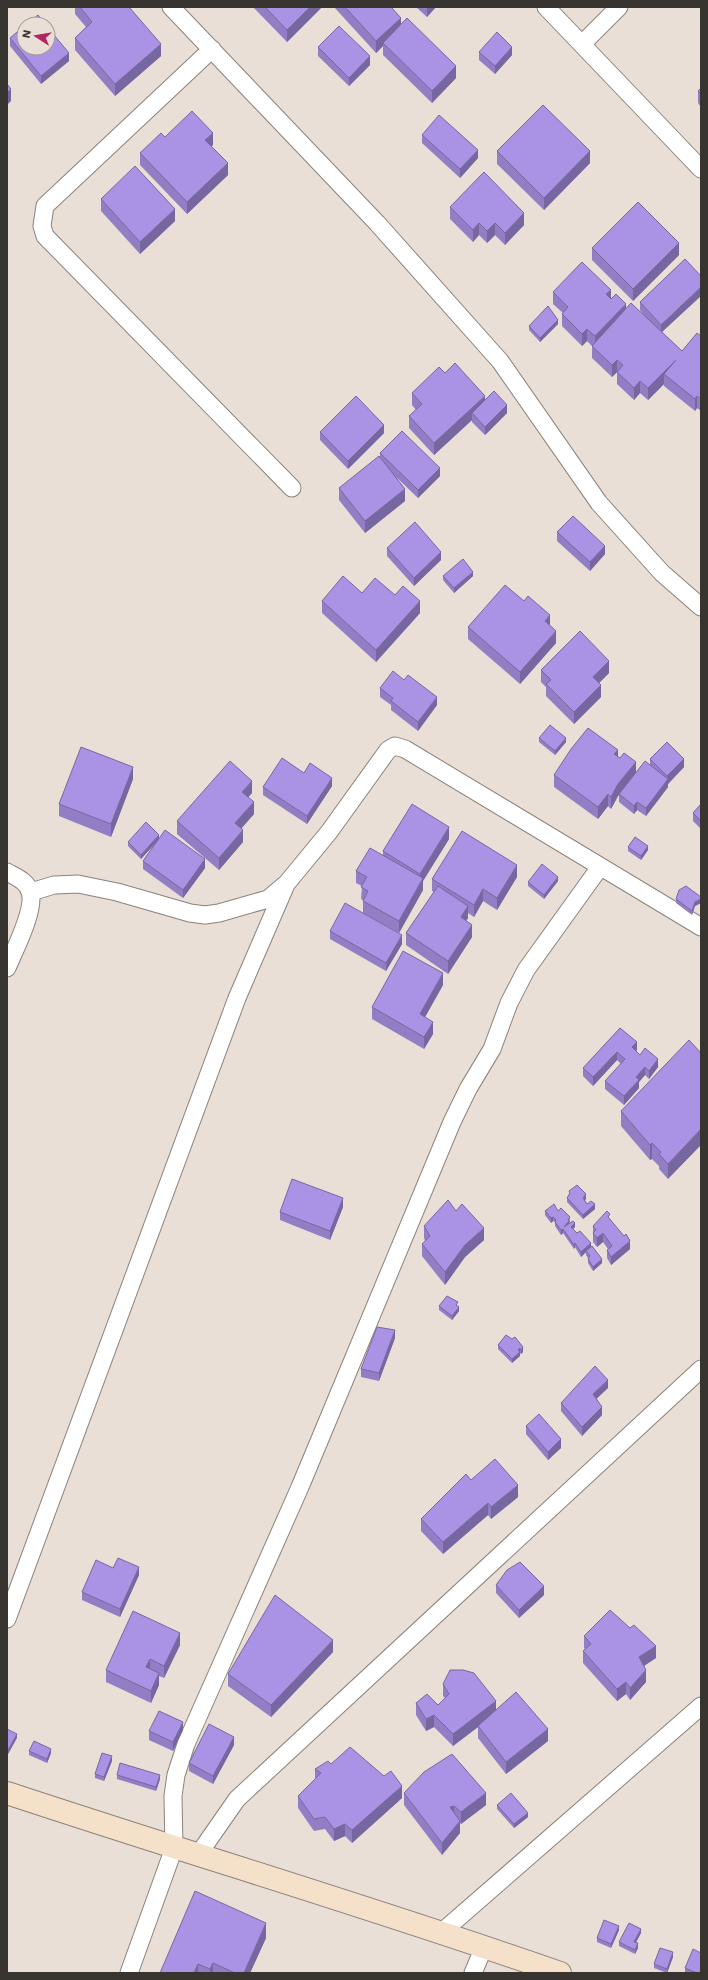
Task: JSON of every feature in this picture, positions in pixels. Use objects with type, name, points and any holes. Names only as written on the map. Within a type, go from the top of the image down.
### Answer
[{"type":"street","points":[[171,7],[377,223],[500,361],[600,502],[662,573],[701,607]]},
{"type":"street","points":[[546,7],[701,169]]},
{"type":"street","points":[[582,44],[619,7]]},
{"type":"street","points":[[212,49],[45,206],[42,226],[45,236],[292,488]]},
{"type":"street","points":[[31,892],[54,885],[78,884],[117,892],[190,913],[205,915],[219,913],[268,899],[287,883],[329,832],[388,750],[395,746],[405,749],[701,927]]},
{"type":"street","points":[[129,1973],[174,1848],[173,1796],[176,1775],[186,1744],[300,1487],[452,1122],[468,1089],[492,1049],[509,1003],[526,970],[600,866]]},
{"type":"street","points":[[7,872],[26,884],[31,892],[29,913],[7,968]]},
{"type":"street","points":[[7,1619],[237,998],[287,883]]},
{"type":"street","points":[[198,1855],[237,1799],[701,1369]]},
{"type":"street","points":[[442,1932],[701,1706]]},
{"type":"street","points":[[7,1792],[174,1848],[442,1932],[560,1973]]},
{"type":"street","points":[[473,1973],[484,1947]]},
{"type":"building","points":[[80,7],[129,7],[161,44],[115,84],[75,38],[92,22]]},
{"type":"building","points":[[265,7],[310,7],[287,30]]},
{"type":"building","points":[[345,7],[391,7],[401,18],[376,41]]},
{"type":"building","points":[[407,18],[456,66],[432,91],[383,43]]},
{"type":"building","points":[[339,26],[370,56],[349,78],[318,47]]},
{"type":"building","points":[[497,32],[512,47],[495,66],[479,52]]},
{"type":"building","points":[[16,33],[16,45],[10,38]]},
{"type":"building","points":[[56,38],[69,53],[41,76],[25,56],[56,56]]},
{"type":"building","points":[[7,84],[11,89],[7,93]]},
{"type":"building","points":[[543,105],[590,151],[544,198],[497,151]]},
{"type":"building","points":[[192,111],[213,133],[205,140],[228,163],[187,202],[140,153],[161,133],[165,137]]},
{"type":"building","points":[[439,115],[478,150],[460,169],[422,135]]},
{"type":"building","points":[[135,166],[175,209],[140,242],[101,199]]},
{"type":"building","points":[[484,172],[524,213],[505,233],[495,223],[487,231],[479,223],[473,230],[450,207]]},
{"type":"building","points":[[638,202],[679,243],[633,289],[592,248]]},
{"type":"building","points":[[685,259],[701,276],[701,287],[661,325],[640,302]]},
{"type":"building","points":[[582,262],[611,290],[606,294],[611,299],[616,294],[626,304],[595,336],[587,329],[582,334],[562,314],[568,307],[553,292]]},
{"type":"building","points":[[631,303],[682,351],[697,333],[701,336],[701,399],[697,396],[695,399],[664,374],[676,360],[648,388],[640,381],[634,388],[617,372],[623,365],[617,360],[612,365],[592,346]]},
{"type":"building","points":[[548,306],[558,320],[540,338],[529,326]]},
{"type":"building","points":[[455,363],[485,396],[434,443],[409,416],[422,404],[412,393],[439,367],[445,373]]},
{"type":"building","points":[[494,391],[507,405],[485,427],[472,413]]},
{"type":"building","points":[[356,396],[384,425],[348,461],[320,432]]},
{"type":"building","points":[[402,431],[440,468],[418,490],[380,453]]},
{"type":"building","points":[[379,456],[405,489],[365,521],[339,488]]},
{"type":"building","points":[[573,516],[605,546],[590,562],[557,532]]},
{"type":"building","points":[[415,522],[441,552],[414,578],[387,548]]},
{"type":"building","points":[[463,559],[473,572],[454,588],[443,576]]},
{"type":"building","points":[[343,576],[362,593],[375,578],[395,595],[403,586],[420,601],[376,650],[322,601]]},
{"type":"building","points":[[505,585],[524,601],[528,596],[550,615],[545,621],[556,631],[520,672],[468,627]]},
{"type":"building","points":[[580,631],[609,661],[593,677],[601,685],[574,712],[546,684],[551,680],[541,670]]},
{"type":"building","points":[[393,671],[404,680],[408,675],[437,697],[418,722],[391,701],[393,698],[380,688]]},
{"type":"building","points":[[550,725],[566,738],[555,751],[539,738]]},
{"type":"building","points":[[588,728],[618,750],[614,754],[620,758],[624,753],[636,762],[618,784],[611,797],[608,794],[598,807],[554,775],[571,749]]},
{"type":"building","points":[[667,742],[684,759],[667,776],[650,759]]},
{"type":"building","points":[[81,747],[133,767],[111,824],[59,804]]},
{"type":"building","points":[[282,758],[304,773],[310,763],[332,778],[307,816],[263,787]]},
{"type":"building","points":[[230,761],[252,781],[242,792],[254,802],[235,823],[243,830],[219,858],[177,821]]},
{"type":"building","points":[[645,761],[668,779],[646,808],[637,802],[634,806],[619,794]]},
{"type":"building","points":[[412,804],[449,827],[420,874],[383,851]]},
{"type":"building","points":[[701,804],[701,821],[693,813]]},
{"type":"building","points":[[146,822],[159,835],[141,855],[128,842]]},
{"type":"building","points":[[165,830],[205,859],[183,890],[143,861]]},
{"type":"building","points":[[462,831],[517,865],[497,898],[483,889],[474,905],[432,879]]},
{"type":"building","points":[[635,837],[648,846],[641,856],[628,847]]},
{"type":"building","points":[[370,848],[423,878],[399,921],[363,901],[368,891],[361,887],[367,877],[356,871]]},
{"type":"building","points":[[542,864],[558,877],[544,895],[528,882]]},
{"type":"building","points":[[438,886],[468,906],[461,917],[472,925],[448,961],[406,933]]},
{"type":"building","points":[[686,886],[701,897],[701,899],[695,902],[692,911],[676,899],[679,890]]},
{"type":"building","points":[[345,903],[402,935],[386,963],[330,931]]},
{"type":"building","points":[[403,951],[443,973],[420,1014],[433,1022],[424,1037],[372,1007]]},
{"type":"building","points":[[620,1028],[637,1042],[632,1047],[640,1055],[645,1048],[658,1059],[649,1071],[645,1067],[636,1077],[639,1080],[624,1096],[605,1081],[625,1059],[617,1052],[593,1077],[583,1068]]},
{"type":"building","points":[[689,1040],[701,1053],[701,1129],[668,1164],[659,1154],[661,1152],[652,1143],[650,1145],[621,1111]]},
{"type":"building","points":[[292,1179],[343,1198],[330,1231],[280,1212]]},
{"type":"building","points":[[577,1185],[586,1194],[583,1198],[587,1204],[591,1201],[595,1204],[583,1215],[567,1198],[570,1193],[569,1191]]},
{"type":"building","points":[[448,1200],[456,1211],[462,1204],[484,1228],[465,1245],[445,1272],[422,1244],[430,1236],[424,1226]]},
{"type":"building","points":[[554,1204],[558,1211],[561,1208],[570,1217],[568,1220],[569,1221],[564,1227],[573,1221],[575,1223],[571,1227],[577,1233],[580,1231],[591,1243],[581,1252],[563,1229],[561,1230],[555,1222],[556,1220],[553,1217],[551,1218],[545,1211]]},
{"type":"building","points":[[607,1211],[610,1214],[608,1217],[624,1236],[626,1234],[630,1241],[611,1257],[607,1250],[612,1246],[603,1233],[597,1238],[593,1233],[596,1230],[593,1226]]},
{"type":"building","points":[[592,1246],[602,1259],[593,1267],[588,1259],[590,1256],[586,1251]]},
{"type":"building","points":[[447,1296],[458,1302],[456,1305],[459,1307],[452,1316],[439,1306]]},
{"type":"building","points":[[377,1327],[395,1330],[379,1373],[361,1369]]},
{"type":"building","points":[[506,1335],[512,1339],[515,1337],[523,1347],[521,1350],[520,1348],[518,1350],[520,1352],[512,1359],[498,1345]]},
{"type":"building","points":[[595,1366],[608,1380],[593,1394],[602,1407],[582,1427],[561,1403]]},
{"type":"building","points":[[539,1414],[561,1439],[548,1452],[526,1426]]},
{"type":"building","points":[[495,1459],[518,1485],[491,1507],[488,1503],[443,1542],[421,1519],[466,1474],[471,1480]]},
{"type":"building","points":[[118,1558],[139,1567],[120,1609],[82,1592],[96,1560],[113,1568]]},
{"type":"building","points":[[520,1562],[544,1586],[519,1610],[496,1585],[507,1570]]},
{"type":"building","points":[[275,1595],[333,1640],[271,1705],[228,1674]]},
{"type":"building","points":[[610,1610],[630,1628],[634,1625],[656,1646],[639,1657],[646,1670],[630,1688],[626,1682],[617,1689],[583,1651],[591,1644],[584,1636]]},
{"type":"building","points":[[133,1611],[180,1633],[164,1666],[150,1659],[146,1667],[159,1673],[151,1691],[106,1670]]},
{"type":"building","points":[[450,1670],[463,1670],[474,1673],[496,1701],[453,1734],[434,1715],[426,1719],[416,1703],[427,1694],[438,1705],[449,1694],[443,1684]]},
{"type":"building","points":[[516,1692],[548,1729],[506,1762],[478,1726]]},
{"type":"building","points":[[159,1711],[183,1722],[173,1742],[149,1731]]},
{"type":"building","points":[[209,1724],[234,1737],[213,1776],[189,1763]]},
{"type":"building","points":[[7,1729],[17,1734],[7,1752]]},
{"type":"building","points":[[34,1741],[51,1749],[47,1759],[29,1751]]},
{"type":"building","points":[[350,1747],[384,1776],[391,1771],[402,1786],[352,1830],[345,1824],[334,1829],[325,1817],[314,1819],[298,1796],[321,1773],[315,1769],[328,1761],[331,1764]]},
{"type":"building","points":[[102,1753],[112,1756],[104,1777],[95,1774]]},
{"type":"building","points":[[452,1754],[486,1793],[461,1812],[454,1806],[450,1807],[460,1821],[442,1843],[404,1793],[424,1772]]},
{"type":"building","points":[[120,1763],[160,1775],[156,1787],[117,1775]]},
{"type":"building","points":[[511,1793],[528,1813],[514,1824],[497,1805]]},
{"type":"building","points":[[195,1891],[266,1923],[244,1973],[235,1973],[213,1963],[210,1969],[198,1964],[194,1973],[160,1973]]},
{"type":"building","points":[[604,1920],[619,1926],[611,1944],[597,1938]]},
{"type":"building","points":[[629,1923],[641,1929],[634,1942],[638,1943],[635,1950],[619,1942]]},
{"type":"building","points":[[660,1948],[673,1952],[667,1969],[654,1964]]},
{"type":"building","points":[[693,1949],[701,1953],[701,1973],[685,1968]]}]
